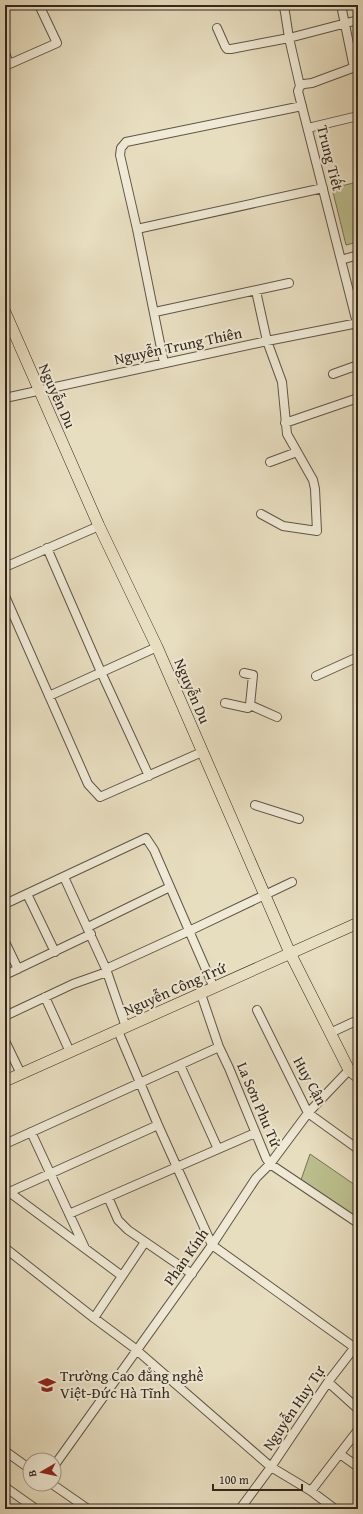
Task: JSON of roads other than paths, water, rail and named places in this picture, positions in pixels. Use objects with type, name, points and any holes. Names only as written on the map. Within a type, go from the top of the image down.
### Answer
[{"type":"main road","name":"Nguyễn Du","points":[[5,312],[98,526],[157,647],[290,953],[330,1033],[355,1073]]},
{"type":"main road","name":"Nguyễn Công Trứ","points":[[5,1082],[358,923]]},
{"type":"street","points":[[5,53],[7,65],[56,43],[39,5]]},
{"type":"street","name":"Trung Tiết","points":[[283,5],[286,12],[289,38],[302,106],[358,325]]},
{"type":"street","points":[[299,87],[356,67],[341,5]]},
{"type":"street","points":[[217,28],[227,49],[289,38],[358,20]]},
{"type":"street","points":[[164,363],[155,312],[120,155],[121,148],[125,143],[302,106]]},
{"type":"street","points":[[308,128],[358,116]]},
{"type":"street","points":[[137,229],[323,188]]},
{"type":"street","points":[[341,260],[358,255]]},
{"type":"street","points":[[155,312],[289,284]]},
{"type":"street","points":[[256,291],[266,341],[282,382],[287,434],[313,480],[315,489],[317,531],[283,526],[261,514]]},
{"type":"street","name":"Nguyễn Trung Thiên","points":[[5,398],[266,341],[358,325]]},
{"type":"street","points":[[333,374],[358,365]]},
{"type":"street","points":[[285,423],[358,398]]},
{"type":"street","points":[[270,462],[297,452]]},
{"type":"street","points":[[5,568],[98,526]]},
{"type":"street","points":[[47,548],[101,672],[149,776]]},
{"type":"street","points":[[5,596],[88,784],[100,797],[202,752]]},
{"type":"street","points":[[49,696],[157,647]]},
{"type":"street","points":[[316,676],[358,657]]},
{"type":"street","points":[[244,674],[253,675],[250,705]]},
{"type":"street","points":[[225,703],[248,708],[250,705]]},
{"type":"street","points":[[250,705],[277,717]]},
{"type":"street","points":[[255,805],[299,819]]},
{"type":"street","points":[[5,904],[146,838],[154,850],[214,988]]},
{"type":"street","points":[[64,877],[107,970],[122,1029],[141,1083],[212,1246],[357,1347]]},
{"type":"street","points":[[5,1016],[73,984],[107,970],[292,882]]},
{"type":"street","points":[[5,975],[55,952],[89,930],[170,887]]},
{"type":"street","points":[[27,894],[55,952]]},
{"type":"street","points":[[5,942],[18,968]]},
{"type":"street","name":"La Sơn Phu Tử","points":[[201,994],[219,1047],[255,1133],[270,1164],[358,1223]]},
{"type":"street","points":[[45,997],[70,1052]]},
{"type":"street","name":"Huy Cận","points":[[257,1010],[308,1113],[358,1150]]},
{"type":"street","points":[[330,1033],[358,1020]]},
{"type":"street","points":[[5,1041],[21,1074]]},
{"type":"street","points":[[5,1144],[219,1047]]},
{"type":"street","points":[[180,1065],[218,1149]]},
{"type":"street","name":"Phan Kính","points":[[62,1455],[212,1246],[256,1178],[270,1164],[308,1113],[355,1073]]},
{"type":"street","points":[[7,1193],[158,1125]]},
{"type":"street","points":[[31,1132],[84,1247]]},
{"type":"street","points":[[69,1214],[255,1133]]},
{"type":"street","points":[[7,1193],[84,1247],[122,1276]]},
{"type":"street","points":[[108,1197],[118,1220],[128,1230],[192,1274]]},
{"type":"street","points":[[94,1318],[145,1242]]},
{"type":"street","points":[[5,1248],[137,1350],[271,1467],[312,1491],[335,1509]]},
{"type":"street","name":"Nguyễn Huy Tự","points":[[240,1509],[271,1467],[328,1382],[357,1347]]},
{"type":"street","points":[[328,1382],[358,1409]]},
{"type":"street","points":[[312,1491],[358,1430]]},
{"type":"street","points":[[5,1452],[22,1464]]},
{"type":"street","points":[[340,1454],[358,1467]]},
{"type":"street","points":[[5,1487],[36,1509]]},
{"type":"street","points":[[62,1491],[88,1509]]},
{"type":"place","name":"Trường Cao đẳng nghề Việt-Đức Hà Tĩnh","points":[[47,1385]]}]
